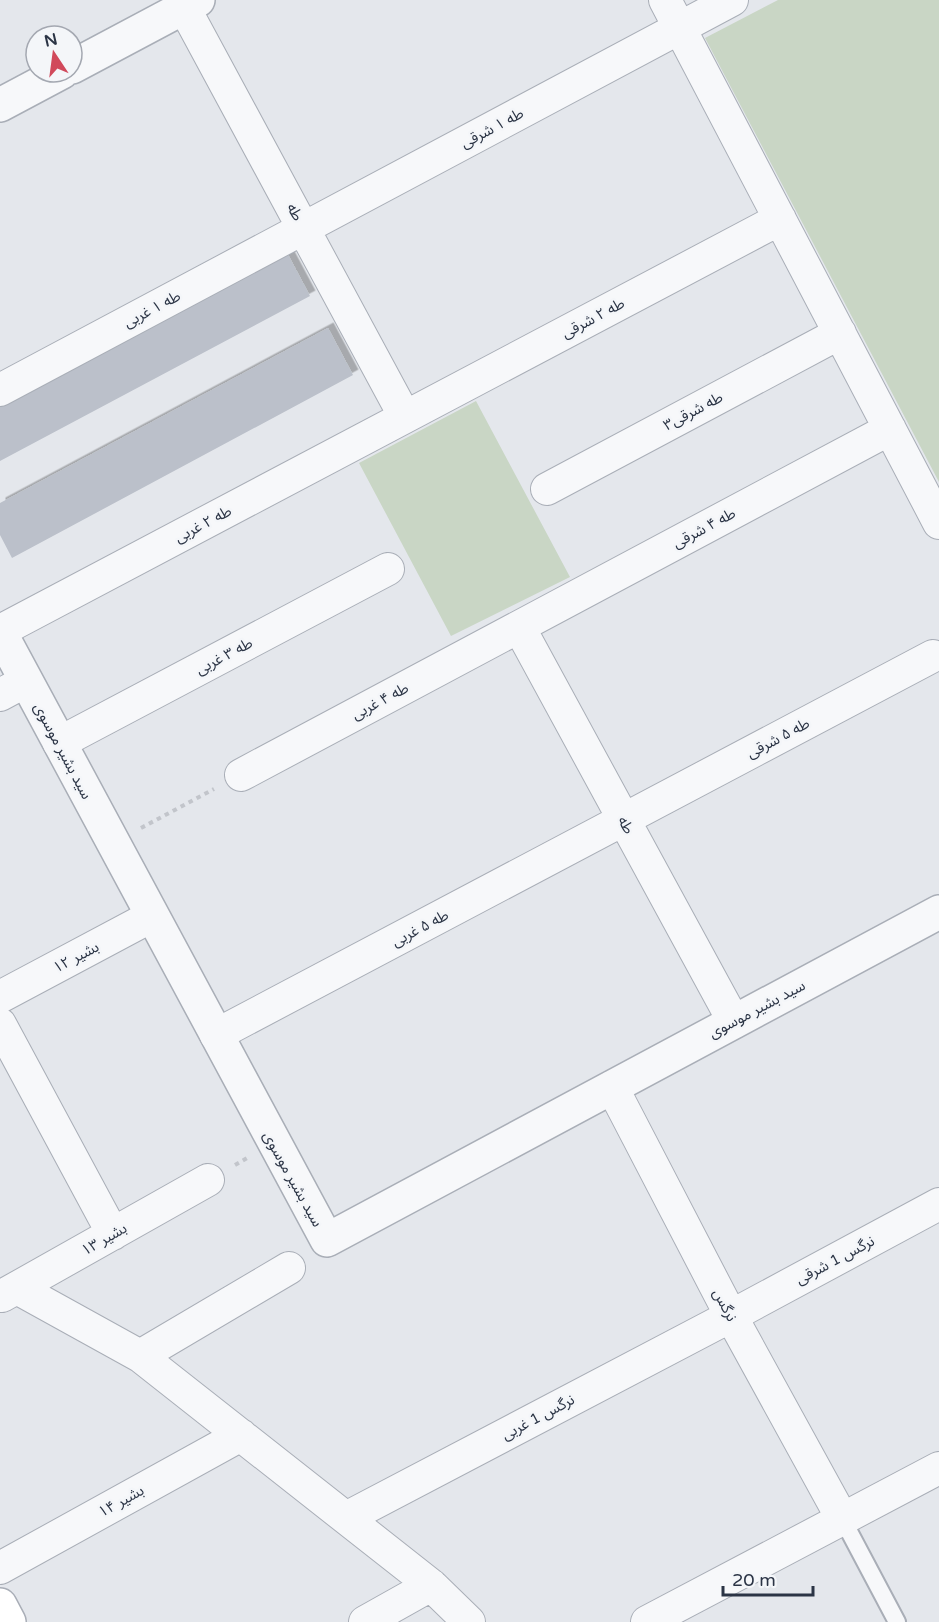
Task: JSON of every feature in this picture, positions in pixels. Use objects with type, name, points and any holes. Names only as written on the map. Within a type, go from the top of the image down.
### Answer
[{"type":"main road","points":[[0,1605],[9,1622]]},
{"type":"street","points":[[665,0],[939,523]]},
{"type":"street","name":"طه ۱ شرقی","points":[[304,228],[732,0]]},
{"type":"street","points":[[84,60],[187,2]]},
{"type":"street","name":"طه","points":[[187,2],[405,417]]},
{"type":"street","points":[[0,105],[39,84]]},
{"type":"street","name":"طه ۲ شرقی","points":[[405,417],[780,219]]},
{"type":"street","name":"طه ۱ غربی","points":[[0,390],[304,228]]},
{"type":"street","name":"طه شرقی۳","points":[[547,489],[840,333]]},
{"type":"street","name":"طه ۲ غربی","points":[[0,632],[405,417]]},
{"type":"street","name":"طه ۴ شرقی","points":[[519,627],[890,429]]},
{"type":"street","name":"طه ۳ غربی","points":[[59,743],[388,569]]},
{"type":"street","name":"طه","points":[[519,627],[734,1022]]},
{"type":"street","name":"طه ۴ غربی","points":[[241,775],[519,627]]},
{"type":"street","name":"سید بشیر موسوی","points":[[0,632],[13,688],[59,743],[327,1240],[939,912]]},
{"type":"street","name":"طه ۵ شرقی","points":[[623,820],[933,656]]},
{"type":"street","name":"طه ۵ غربی","points":[[216,1035],[623,820]]},
{"type":"street","name":"بشیر ۱۲","points":[[0,997],[152,916]]},
{"type":"street","points":[[0,1024],[113,1234]]},
{"type":"street","name":"نرگس","points":[[612,1087],[730,1316],[843,1520]]},
{"type":"street","name":"بشیر ۱۳","points":[[8,1293],[208,1180]]},
{"type":"street","name":"نرگس 1 شرقی","points":[[730,1316],[939,1204]]},
{"type":"street","points":[[140,1356],[289,1268]]},
{"type":"street","points":[[8,1293],[140,1356],[431,1585],[469,1622]]},
{"type":"street","name":"نرگس 1 غربی","points":[[346,1518],[730,1316]]},
{"type":"street","name":"بشیر ۱۴","points":[[0,1568],[241,1435]]},
{"type":"street","points":[[647,1622],[939,1468]]},
{"type":"street","points":[[365,1622],[431,1585]]},
{"type":"lane","points":[[843,1520],[897,1622]]},
{"type":"path","points":[[113,843],[241,775]]},
{"type":"path","points":[[208,1180],[274,1143]]},
{"type":"green space","points":[[778,0],[939,0],[939,482],[705,38]]},
{"type":"green space","points":[[476,401],[570,577],[451,636],[359,463]]},
{"type":"building","points":[[285,249],[310,296],[0,461],[0,401]]},
{"type":"building","points":[[328,328],[353,375],[12,558],[0,535],[0,503]]}]
